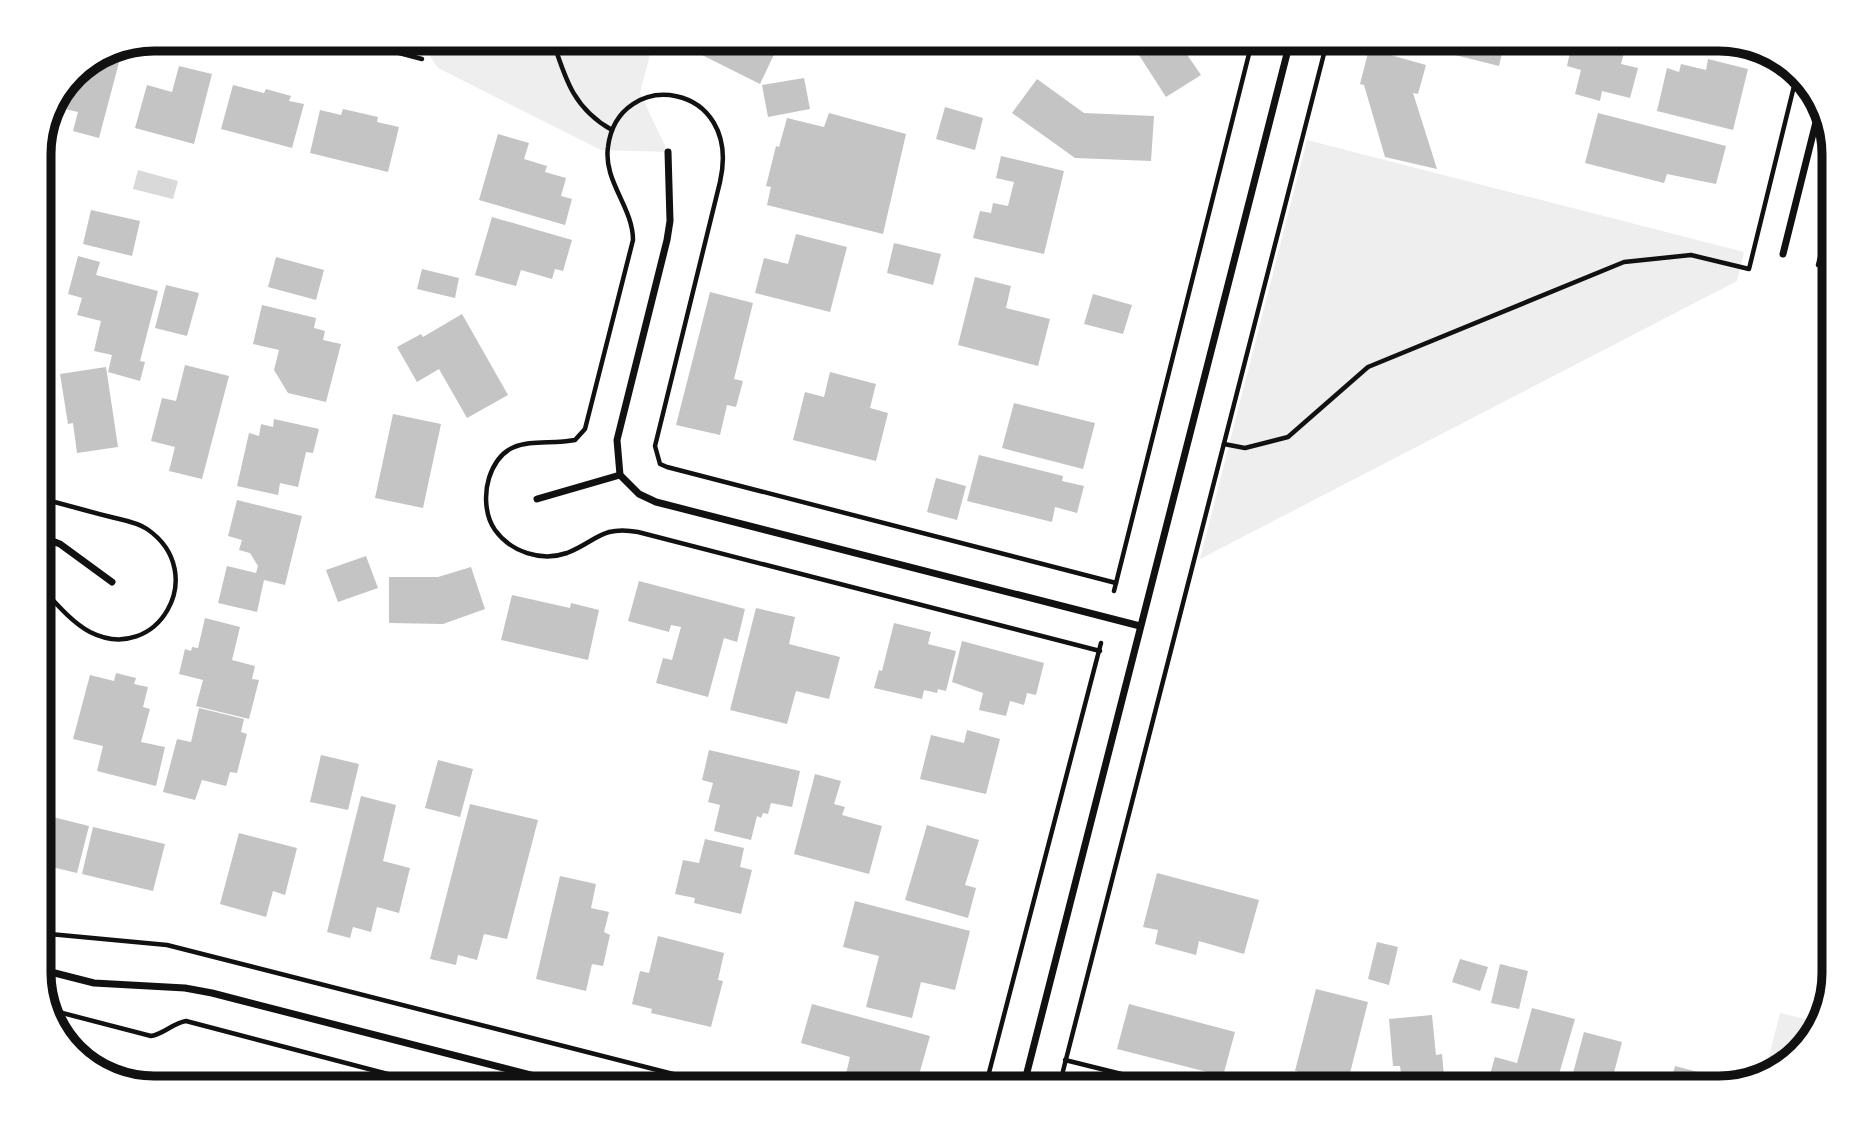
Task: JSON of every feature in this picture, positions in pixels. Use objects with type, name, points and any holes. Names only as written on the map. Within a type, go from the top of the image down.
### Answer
[{"type":"street","points":[[1029,1076],[1140,626],[1288,51]]},
{"type":"street","points":[[1783,254],[1817,119]]},
{"type":"street","points":[[668,152],[670,221],[617,440],[620,475],[639,494],[656,502],[1140,626]]},
{"type":"street","points":[[537,499],[620,475]]},
{"type":"street","points":[[51,541],[60,544],[112,582]]},
{"type":"street","points":[[51,972],[94,983],[185,988],[212,993],[535,1076]]},
{"type":"path","points":[[392,51],[422,59]]},
{"type":"path","points":[[556,51],[564,75],[581,107],[599,123],[612,130]]},
{"type":"path","points":[[1114,591],[1250,51]]},
{"type":"path","points":[[1063,1071],[1325,51]]},
{"type":"path","points":[[1224,444],[1245,448],[1289,437],[1368,367],[1623,262],[1691,255],[1749,269],[1795,84]]},
{"type":"path","points":[[1818,265],[1822,249]]},
{"type":"path","points":[[581,436],[567,441],[522,443],[510,449],[492,470],[486,496],[492,526],[499,536],[520,551],[558,556],[601,534],[628,530],[1100,651]]},
{"type":"path","points":[[655,446],[660,464],[667,467],[1116,583]]},
{"type":"path","points":[[988,1076],[1101,643]]},
{"type":"path","points":[[51,934],[167,945],[681,1076]]},
{"type":"path","points":[[58,1012],[151,1035],[186,1021],[395,1076]]},
{"type":"path","points":[[1065,1059],[1131,1076]]},
{"type":"shaded area","points":[[426,51],[651,51],[640,93],[668,152],[601,150],[438,68]]},
{"type":"shaded area","points":[[1307,140],[1744,252],[1737,281],[1200,559]]},
{"type":"shaded area","points":[[138,170],[178,181],[173,199],[133,189]]},
{"type":"shaded area","points":[[1780,1013],[1811,1021],[1792,1046],[1767,1065]]},
{"type":"building","points":[[694,51],[776,51],[760,84]]},
{"type":"building","points":[[1136,51],[1184,51],[1201,75],[1166,97]]},
{"type":"building","points":[[1368,51],[1426,65],[1418,94],[1413,93],[1437,169],[1385,157],[1364,85],[1360,84]]},
{"type":"building","points":[[1439,51],[1502,51],[1499,66]]},
{"type":"building","points":[[1570,51],[1624,51],[1621,64],[1638,68],[1630,98],[1602,91],[1600,101],[1575,94],[1581,70],[1567,66]]},
{"type":"building","points":[[120,57],[99,138],[73,131],[78,112],[61,108],[72,91],[102,64]]},
{"type":"building","points":[[1708,59],[1748,69],[1733,130],[1657,111],[1667,68],[1679,72],[1681,64],[1706,70]]},
{"type":"building","points":[[179,66],[212,74],[194,144],[135,128],[147,85],[172,92]]},
{"type":"building","points":[[804,78],[810,109],[768,117],[762,85]]},
{"type":"building","points":[[1037,79],[1084,113],[1154,116],[1151,161],[1075,158],[1012,113]]},
{"type":"building","points":[[233,85],[264,93],[266,89],[291,96],[289,101],[304,104],[292,148],[221,129]]},
{"type":"building","points":[[945,107],[983,118],[975,150],[936,139]]},
{"type":"building","points":[[343,109],[378,117],[377,122],[399,127],[388,172],[310,153],[320,110],[341,115]]},
{"type":"building","points":[[829,113],[906,134],[883,234],[767,205],[771,187],[766,186],[776,146],[779,147],[787,118],[824,127]]},
{"type":"building","points":[[1598,113],[1726,146],[1716,184],[1667,174],[1664,183],[1585,163]]},
{"type":"building","points":[[498,134],[529,143],[524,159],[547,166],[545,172],[566,178],[561,196],[572,199],[565,225],[479,200]]},
{"type":"building","points":[[1001,156],[1064,171],[1044,254],[973,238],[980,211],[991,213],[993,203],[1008,206],[1014,182],[996,178]]},
{"type":"building","points":[[91,210],[140,221],[132,256],[83,244]]},
{"type":"building","points":[[492,217],[572,240],[563,271],[555,269],[552,279],[521,270],[516,286],[475,275]]},
{"type":"building","points":[[796,234],[847,247],[830,312],[755,293],[764,258],[788,264]]},
{"type":"building","points":[[894,243],[941,254],[933,285],[887,273]]},
{"type":"building","points":[[78,256],[100,262],[96,275],[158,291],[140,361],[145,362],[140,381],[108,372],[112,355],[94,351],[101,321],[77,315],[82,298],[68,294]]},
{"type":"building","points":[[276,257],[324,270],[316,300],[268,287]]},
{"type":"building","points":[[422,269],[459,278],[455,298],[417,289]]},
{"type":"building","points":[[975,277],[1011,286],[1006,308],[1050,319],[1038,366],[958,345]]},
{"type":"building","points":[[166,285],[199,293],[187,336],[155,328]]},
{"type":"building","points":[[710,292],[753,303],[734,379],[743,381],[736,407],[727,405],[720,435],[676,425]]},
{"type":"building","points":[[1093,294],[1132,305],[1123,334],[1084,324]]},
{"type":"building","points":[[262,305],[316,318],[314,328],[325,331],[323,340],[341,344],[326,402],[288,393],[274,370],[279,350],[253,344]]},
{"type":"building","points":[[462,314],[508,395],[467,418],[439,369],[417,382],[397,347],[421,334],[423,337]]},
{"type":"building","points":[[185,365],[229,376],[202,479],[169,471],[175,447],[151,441],[162,398],[176,401]]},
{"type":"building","points":[[106,367],[118,447],[77,453],[73,423],[68,424],[60,374]]},
{"type":"building","points":[[830,372],[876,384],[870,408],[888,413],[876,461],[793,440],[805,392],[824,397]]},
{"type":"building","points":[[1014,403],[1095,423],[1083,469],[1002,448]]},
{"type":"building","points":[[393,414],[441,424],[423,508],[375,498]]},
{"type":"building","points":[[274,419],[319,429],[313,453],[306,452],[298,487],[280,483],[278,495],[237,486],[249,433],[259,436],[261,424],[273,427]]},
{"type":"building","points":[[979,455],[1063,476],[1062,481],[1084,486],[1077,513],[1055,507],[1052,522],[967,501]]},
{"type":"building","points":[[936,478],[966,486],[957,520],[927,512]]},
{"type":"building","points":[[237,500],[302,516],[285,585],[264,580],[257,612],[218,603],[227,566],[256,573],[258,566],[250,553],[239,550],[242,540],[228,536]]},
{"type":"building","points":[[366,556],[378,588],[338,602],[326,570]]},
{"type":"building","points":[[471,567],[485,609],[443,624],[389,623],[389,577],[438,577]]},
{"type":"building","points":[[639,581],[745,609],[737,642],[724,638],[708,697],[656,683],[663,658],[672,660],[681,627],[671,625],[669,632],[628,621]]},
{"type":"building","points":[[512,595],[570,608],[571,603],[599,610],[588,660],[501,640]]},
{"type":"building","points":[[756,608],[795,617],[789,644],[840,657],[829,699],[796,691],[787,724],[730,710]]},
{"type":"building","points":[[205,618],[240,627],[232,660],[255,666],[252,679],[259,680],[249,719],[196,706],[203,680],[179,674],[185,649],[191,651],[192,647],[198,648]]},
{"type":"building","points":[[894,623],[931,632],[928,644],[956,651],[946,691],[938,689],[937,693],[924,690],[922,699],[874,688],[879,670],[882,671]]},
{"type":"building","points":[[962,641],[1044,663],[1036,695],[1027,693],[1024,705],[1010,701],[1006,716],[979,710],[983,693],[952,682]]},
{"type":"building","points":[[116,673],[136,678],[134,684],[148,687],[143,707],[150,709],[141,742],[165,747],[156,786],[97,771],[103,746],[73,739],[90,675],[114,681]]},
{"type":"building","points":[[199,708],[244,719],[241,732],[247,734],[237,773],[230,772],[226,786],[202,780],[195,800],[163,792],[177,739],[191,742]]},
{"type":"building","points":[[967,730],[1000,739],[986,794],[920,779],[931,735],[964,743]]},
{"type":"building","points":[[709,750],[800,771],[792,807],[771,803],[768,814],[763,813],[761,818],[757,816],[751,840],[714,831],[720,805],[708,802],[713,783],[702,780]]},
{"type":"building","points":[[321,755],[359,764],[348,810],[310,802]]},
{"type":"building","points":[[438,760],[473,769],[460,817],[425,808]]},
{"type":"building","points":[[815,774],[841,781],[834,804],[845,807],[842,815],[882,826],[869,874],[794,854]]},
{"type":"building","points":[[361,796],[396,805],[383,861],[410,868],[399,913],[377,907],[371,932],[353,927],[350,938],[327,932]]},
{"type":"building","points":[[470,804],[538,820],[507,939],[484,934],[477,960],[458,955],[456,965],[430,959]]},
{"type":"building","points":[[51,816],[89,826],[77,873],[51,867]]},
{"type":"building","points":[[927,825],[979,840],[965,885],[976,888],[968,918],[905,900]]},
{"type":"building","points":[[93,827],[165,844],[153,891],[82,874]]},
{"type":"building","points":[[239,833],[297,848],[285,895],[273,891],[266,917],[220,904]]},
{"type":"building","points":[[705,839],[744,848],[740,867],[752,870],[741,914],[694,903],[695,898],[675,894],[683,860],[699,863]]},
{"type":"building","points":[[1157,873],[1259,900],[1244,954],[1199,941],[1196,955],[1155,944],[1158,930],[1143,927]]},
{"type":"building","points":[[560,876],[596,884],[591,908],[609,912],[604,932],[610,935],[603,966],[592,964],[586,991],[536,979]]},
{"type":"building","points":[[855,901],[970,931],[955,990],[921,982],[912,1018],[866,1007],[879,956],[843,947]]},
{"type":"building","points":[[658,936],[724,953],[718,980],[723,981],[711,1027],[651,1013],[652,1009],[632,1004],[640,971],[649,973]]},
{"type":"building","points":[[1377,942],[1398,947],[1389,985],[1368,979]]},
{"type":"building","points":[[1460,959],[1488,967],[1480,991],[1452,982]]},
{"type":"building","points":[[1500,964],[1528,971],[1519,1009],[1491,1003]]},
{"type":"building","points":[[1316,989],[1368,1002],[1349,1076],[1314,1076],[1295,1071]]},
{"type":"building","points":[[812,1004],[930,1036],[919,1076],[846,1074],[850,1057],[801,1043]]},
{"type":"building","points":[[1129,1004],[1235,1032],[1223,1076],[1117,1049]]},
{"type":"building","points":[[1532,1008],[1575,1019],[1558,1076],[1489,1076],[1495,1057],[1517,1063]]},
{"type":"building","points":[[1432,1015],[1436,1055],[1442,1054],[1444,1076],[1401,1076],[1400,1066],[1393,1066],[1389,1019]]},
{"type":"building","points":[[1584,1032],[1622,1042],[1613,1076],[1572,1076]]},
{"type":"building","points":[[1675,1066],[1714,1076],[1672,1076]]},
{"type":"building","points":[[1736,1069],[1748,1072],[1735,1075]]}]
